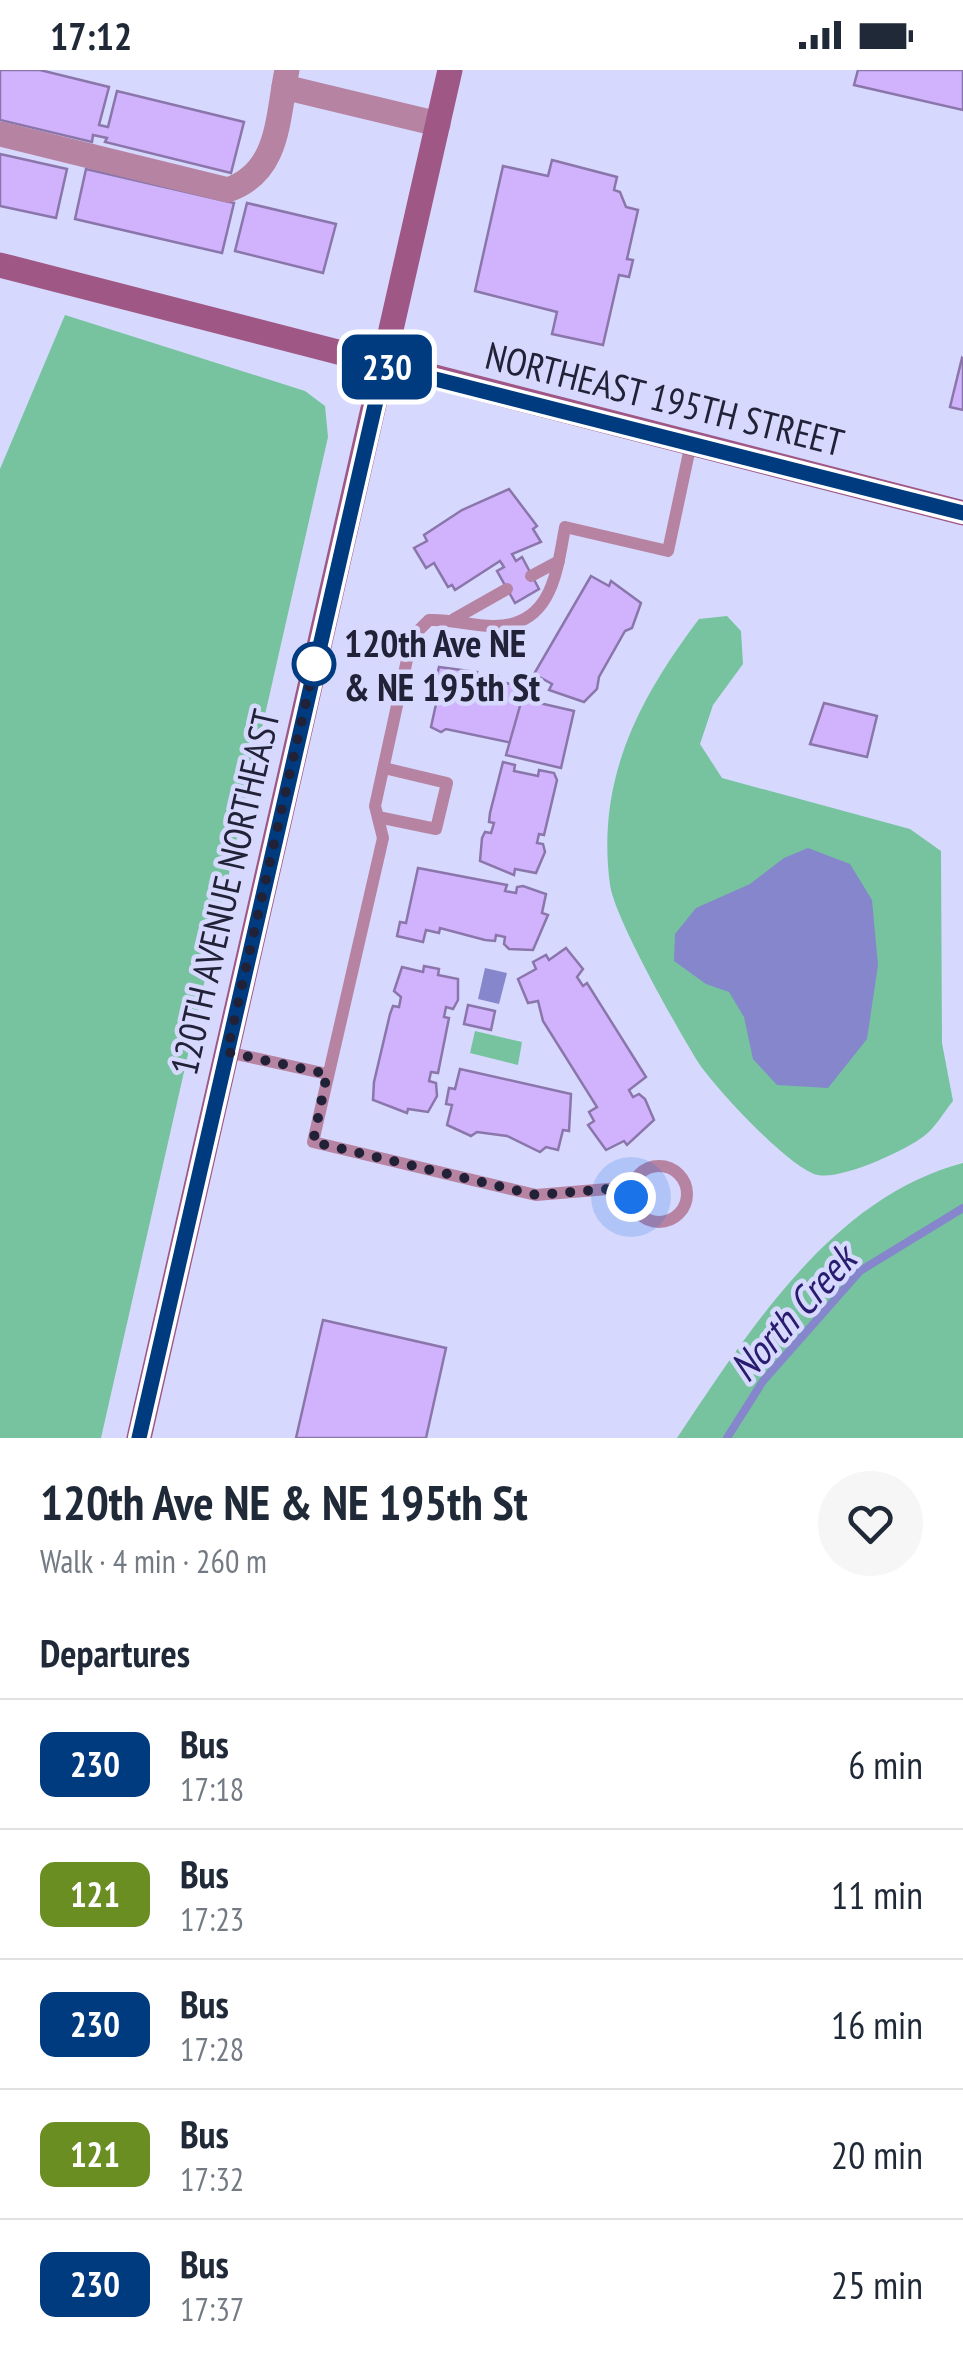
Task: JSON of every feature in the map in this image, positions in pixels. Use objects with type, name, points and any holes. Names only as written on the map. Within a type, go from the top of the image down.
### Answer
[{"type":"main road","name":"120TH AVENUE NORTHEAST","points":[[138,1438],[450,70]]},
{"type":"main road","name":"NORTHEAST 195TH STREET","points":[[0,265],[963,513]]},
{"type":"street","points":[[0,134],[228,190],[250,182],[266,166],[286,78],[438,124]]},
{"type":"lane","points":[[632,1187],[634,1207],[648,1220],[668,1220],[685,1204],[685,1184],[670,1168],[648,1168],[632,1187],[536,1195],[313,1142],[383,838],[378,816],[384,768],[412,637],[429,620],[454,619],[494,626],[526,619],[553,591],[565,528],[668,551],[691,443]]},
{"type":"lane","points":[[531,576],[558,560]]},
{"type":"lane","points":[[454,619],[507,589]]},
{"type":"lane","points":[[378,816],[436,829],[447,783],[384,768]]},
{"type":"lane","points":[[227,1052],[327,1074]]},
{"type":"green space","points":[[65,315],[305,391],[325,406],[328,437],[101,1438],[0,1438],[0,469]]},
{"type":"green space","points":[[727,616],[741,631],[743,664],[713,705],[700,744],[722,778],[910,829],[941,851],[942,1043],[953,1101],[932,1129],[915,1142],[842,1173],[818,1175],[790,1158],[754,1126],[707,1074],[648,974],[610,885],[609,811],[626,743],[657,680],[699,619]]},
{"type":"green space","points":[[475,1031],[522,1042],[518,1065],[470,1053]]},
{"type":"green space","points":[[963,1163],[963,1438],[677,1438],[764,1313],[833,1237],[916,1180]]},
{"type":"water","points":[[808,848],[850,864],[872,900],[878,965],[867,1039],[828,1088],[777,1085],[753,1059],[744,1017],[729,992],[706,984],[674,961],[675,934],[696,908],[750,884],[784,858]]},
{"type":"water","points":[[485,968],[507,973],[499,1004],[478,999]]},
{"type":"building","points":[[0,70],[40,70],[109,87],[99,125],[108,127],[117,91],[244,122],[231,173],[105,142],[107,138],[93,135],[92,142],[0,120]]},
{"type":"building","points":[[858,70],[963,70],[963,110],[854,85]]},
{"type":"building","points":[[0,154],[67,169],[56,218],[0,206]]},
{"type":"building","points":[[552,160],[617,177],[614,190],[620,192],[626,207],[638,210],[627,259],[633,260],[629,277],[619,275],[603,345],[552,334],[557,312],[475,291],[503,166],[548,176]]},
{"type":"building","points":[[86,169],[234,203],[222,253],[75,219]]},
{"type":"building","points":[[247,203],[336,224],[323,273],[235,251]]},
{"type":"building","points":[[963,359],[963,410],[950,407]]},
{"type":"building","points":[[509,489],[537,526],[533,529],[541,542],[512,554],[516,561],[522,557],[539,589],[515,603],[497,571],[504,567],[500,561],[455,590],[452,585],[448,587],[434,563],[426,568],[414,548],[427,541],[424,535],[462,510]]},
{"type":"building","points":[[591,576],[609,586],[611,581],[641,603],[632,628],[625,631],[599,677],[597,689],[584,702],[549,690],[552,684],[534,674]]},
{"type":"building","points":[[439,667],[477,672],[476,676],[489,680],[490,675],[497,676],[496,681],[525,687],[512,743],[431,727],[436,704],[430,703]]},
{"type":"building","points":[[522,699],[574,711],[561,768],[506,755]]},
{"type":"building","points":[[824,703],[877,716],[867,757],[810,744]]},
{"type":"building","points":[[503,762],[515,765],[514,771],[538,776],[539,770],[554,773],[557,780],[544,835],[539,834],[537,843],[543,844],[545,852],[536,873],[515,869],[514,875],[480,861],[482,838],[485,832],[491,833],[494,823],[489,822],[490,813]]},
{"type":"building","points":[[418,868],[507,885],[505,891],[516,893],[517,887],[523,886],[546,894],[542,913],[548,915],[533,950],[509,949],[504,944],[505,937],[496,935],[495,941],[485,940],[440,928],[439,933],[426,930],[423,942],[397,936],[400,922],[406,923]]},
{"type":"building","points":[[566,948],[583,969],[577,977],[583,986],[587,983],[646,1077],[629,1090],[633,1097],[639,1094],[645,1099],[654,1120],[627,1145],[624,1141],[606,1150],[588,1125],[594,1121],[589,1112],[597,1107],[543,1021],[538,1001],[528,1003],[518,979],[536,969],[533,962],[546,955],[549,960]]},
{"type":"building","points":[[424,966],[439,969],[438,975],[458,979],[458,1000],[453,1009],[446,1007],[444,1017],[449,1018],[438,1073],[431,1072],[429,1081],[436,1083],[437,1096],[428,1112],[408,1109],[407,1113],[373,1100],[374,1082],[390,1014],[393,1006],[399,1007],[401,997],[394,991],[402,967],[423,972]]},
{"type":"building","points":[[468,1005],[495,1011],[491,1030],[464,1024]]},
{"type":"building","points":[[460,1069],[571,1094],[569,1131],[563,1130],[558,1150],[546,1147],[540,1152],[507,1136],[477,1132],[471,1136],[447,1125],[452,1105],[446,1104],[449,1088],[455,1089]]},
{"type":"building","points":[[323,1320],[446,1348],[426,1438],[296,1438]]},
{"type":"waterway","name":"North Creek","points":[[727,1438],[763,1381],[860,1271],[963,1208]]},
{"type":"bus line","name":"230","points":[[139,1438],[384,366],[963,513]]},
{"type":"place","name":"120th Ave NE & NE 195th St","points":[[314,664]]},
{"type":"route","points":[[314,664],[318,649],[227,1052],[327,1074],[313,1142],[536,1195],[632,1187],[631,1197]]}]
